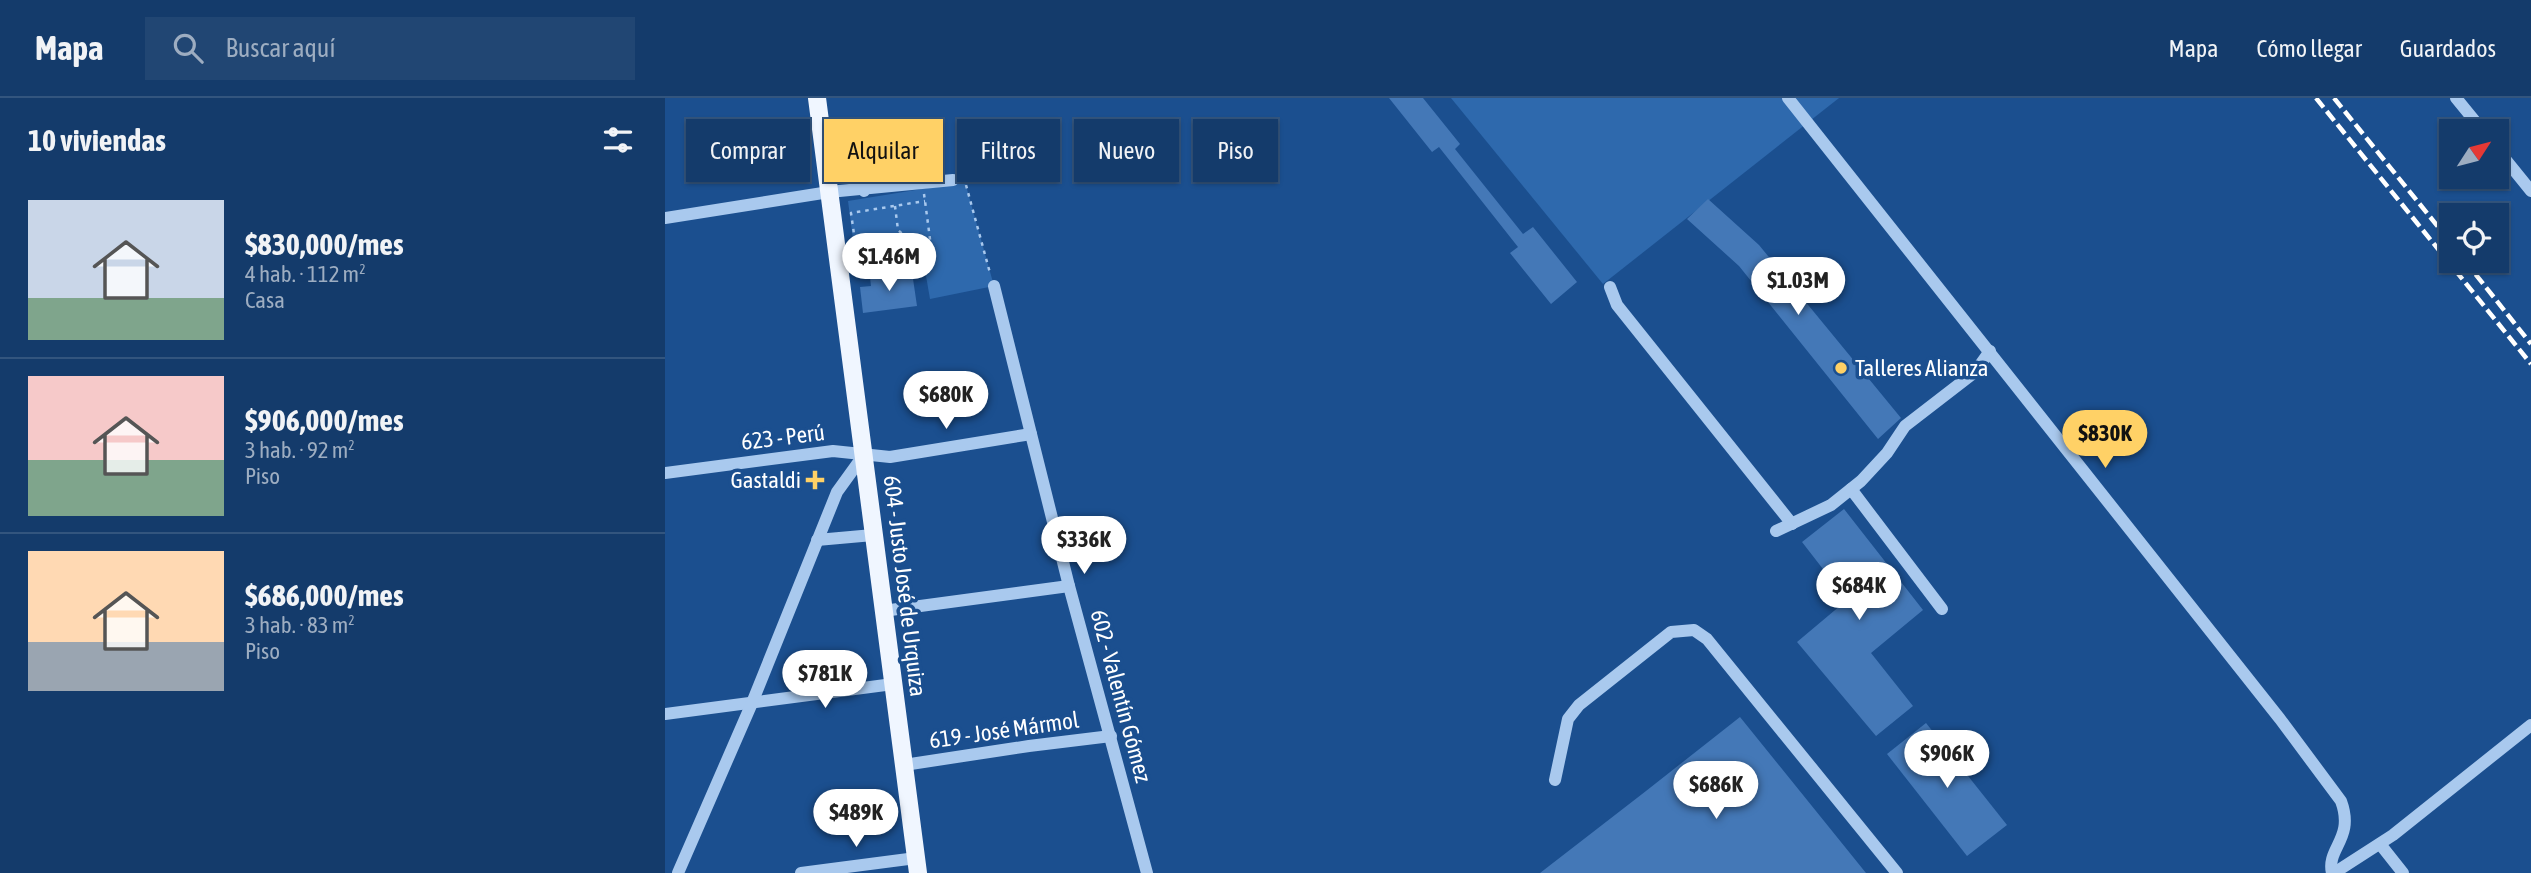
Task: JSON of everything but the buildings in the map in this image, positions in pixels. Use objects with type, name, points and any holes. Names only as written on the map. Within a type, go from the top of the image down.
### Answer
[{"type":"main road","name":"604 - Justo José de Urquiza","points":[[817,98],[917,866]]},
{"type":"street","points":[[1788,98],[2280,719],[2341,801],[2346,815],[2345,832],[2330,864],[2333,873],[2380,844],[2531,725]]},
{"type":"street","points":[[2456,98],[2473,119]]},
{"type":"street","points":[[2509,164],[2531,191]]},
{"type":"street","points":[[665,218],[829,192],[864,191],[957,178]]},
{"type":"street","points":[[862,182],[864,191]]},
{"type":"street","name":"602 - Valentín Gómez","points":[[994,286],[1069,586],[1147,873]]},
{"type":"street","points":[[1610,287],[1617,305],[1792,524]]},
{"type":"street","points":[[1776,531],[1831,505],[1851,489],[1887,453],[1905,426],[1975,372],[1990,351]]},
{"type":"street","name":"623 - Perú","points":[[665,473],[833,451],[890,457],[1031,434]]},
{"type":"street","points":[[678,873],[752,703],[837,492],[863,456]]},
{"type":"street","points":[[1851,489],[1942,608]]},
{"type":"street","points":[[817,540],[873,535]]},
{"type":"street","points":[[883,611],[1069,586]]},
{"type":"street","points":[[1555,780],[1568,719],[1579,705],[1665,636],[1682,630],[1694,630],[1707,639],[1897,873]]},
{"type":"street","points":[[665,714],[893,684]]},
{"type":"street","name":"619 - José Mármol","points":[[904,765],[1111,736]]},
{"type":"street","points":[[2380,844],[2403,873]]},
{"type":"street","points":[[801,873],[917,866]]},
{"type":"path","points":[[961,182],[994,286]]},
{"type":"path","points":[[923,184],[933,262],[860,276],[851,213],[925,201]]},
{"type":"path","points":[[895,206],[898,230],[909,242],[904,259],[906,267]]},
{"type":"shaded area","points":[[1451,98],[1839,98],[1603,284]]},
{"type":"shaded area","points":[[965,182],[994,286],[930,299],[925,270],[858,278],[848,201]]},
{"type":"railway","points":[[2316,98],[2531,364]]},
{"type":"railway","points":[[2334,98],[2439,228]]},
{"type":"railway","points":[[2475,273],[2531,344]]},
{"type":"place","name":"Talleres Alianza","points":[[1841,368]]},
{"type":"place","name":"Gastaldi","points":[[815,480]]}]
